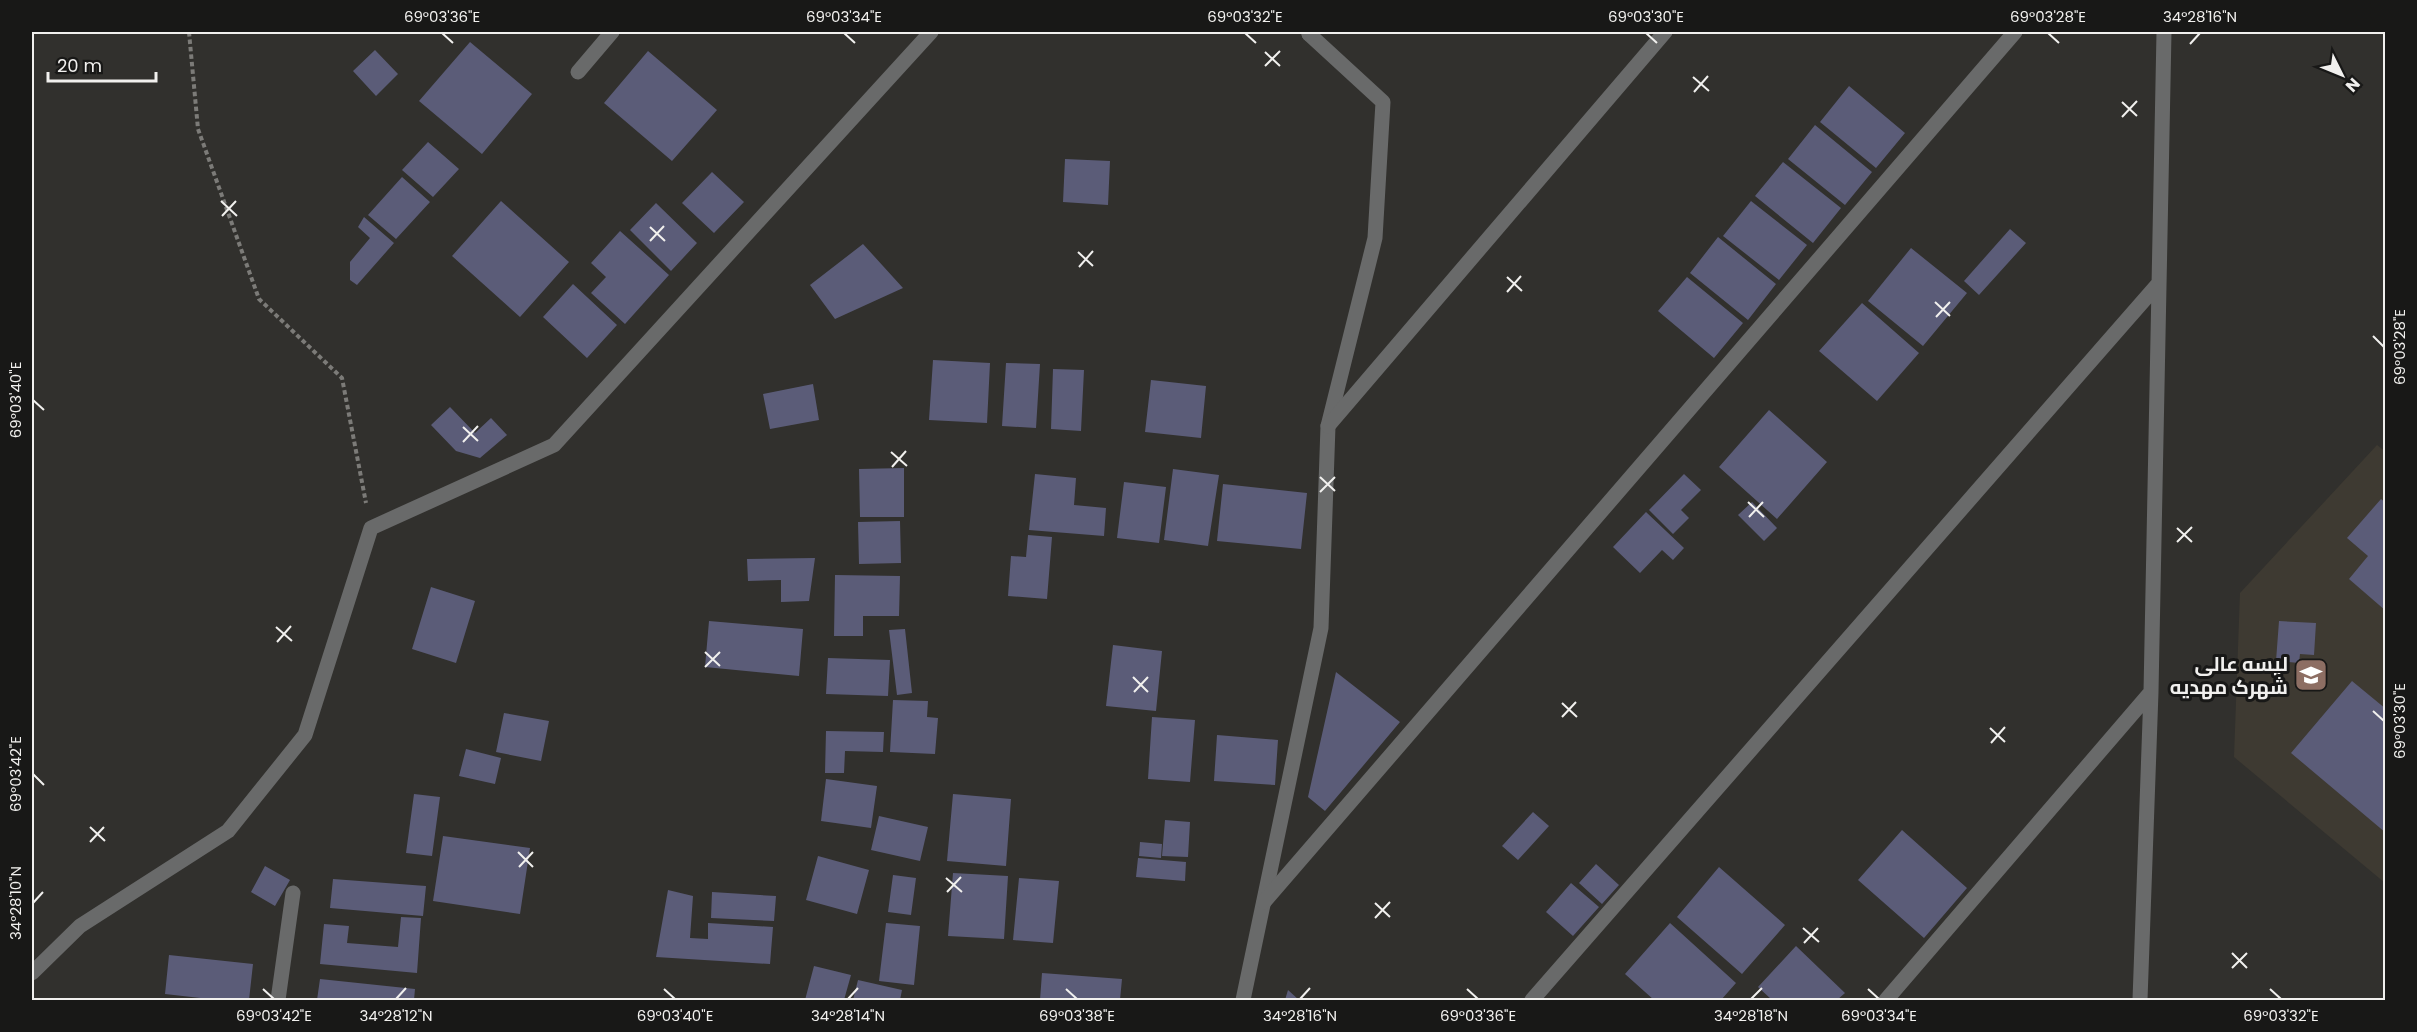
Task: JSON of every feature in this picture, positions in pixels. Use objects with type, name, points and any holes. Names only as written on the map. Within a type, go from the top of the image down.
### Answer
[{"type":"street","points":[[578,72],[612,32]]},
{"type":"street","points":[[32,973],[80,926],[228,831],[305,735],[371,528],[554,445],[931,32]]},
{"type":"street","points":[[1328,426],[1665,32]]},
{"type":"street","points":[[1264,902],[2015,32]]},
{"type":"street","points":[[2140,1000],[2151,692],[2164,32]]},
{"type":"street","points":[[1244,1000],[1321,628],[1328,426],[1375,238],[1383,102],[1310,33]]},
{"type":"street","points":[[1532,1000],[2159,283]]},
{"type":"street","points":[[1886,1000],[2151,692]]},
{"type":"street","points":[[278,1000],[293,892]]},
{"type":"path","points":[[189,32],[198,129],[259,299],[342,378],[371,528]]},
{"type":"shaded area","name":"لیسه عالی شهرک مهدیه","points":[[2377,445],[2386,452],[2385,883],[2234,757],[2240,593]]},
{"type":"building","points":[[470,42],[532,94],[482,154],[419,101]]},
{"type":"building","points":[[375,50],[398,74],[376,96],[353,71]]},
{"type":"building","points":[[648,51],[717,110],[672,161],[604,103]]},
{"type":"building","points":[[1849,86],[1905,133],[1876,168],[1820,122]]},
{"type":"building","points":[[1815,125],[1872,172],[1845,205],[1788,159]]},
{"type":"building","points":[[428,142],[459,169],[433,197],[402,170]]},
{"type":"building","points":[[1065,159],[1110,161],[1108,205],[1063,202]]},
{"type":"building","points":[[1783,162],[1841,208],[1813,243],[1755,196]]},
{"type":"building","points":[[712,172],[744,202],[714,233],[682,203]]},
{"type":"building","points":[[402,177],[430,202],[396,239],[368,215]]},
{"type":"building","points":[[501,201],[569,262],[520,317],[452,256]]},
{"type":"building","points":[[1751,201],[1807,245],[1779,280],[1723,236]]},
{"type":"building","points":[[656,203],[697,243],[671,271],[630,230]]},
{"type":"building","points":[[364,217],[394,243],[357,285],[350,280],[350,262],[370,238],[358,227]]},
{"type":"building","points":[[2010,229],[2026,243],[1979,295],[1964,281]]},
{"type":"building","points":[[620,231],[669,275],[625,324],[591,293],[606,277],[591,263]]},
{"type":"building","points":[[1718,237],[1776,284],[1748,320],[1690,273]]},
{"type":"building","points":[[863,244],[903,288],[835,319],[810,285]]},
{"type":"building","points":[[1911,248],[1967,293],[1923,346],[1868,301]]},
{"type":"building","points":[[1687,277],[1743,323],[1714,358],[1658,311]]},
{"type":"building","points":[[573,284],[617,325],[587,358],[543,317]]},
{"type":"building","points":[[1862,303],[1919,353],[1877,401],[1819,351]]},
{"type":"building","points":[[933,360],[990,363],[987,423],[929,420]]},
{"type":"building","points":[[1006,363],[1040,364],[1036,428],[1002,426]]},
{"type":"building","points":[[1053,369],[1084,370],[1081,431],[1051,429]]},
{"type":"building","points":[[1151,380],[1206,386],[1201,438],[1145,432]]},
{"type":"building","points":[[813,384],[819,420],[770,429],[763,394]]},
{"type":"building","points":[[450,407],[475,433],[491,418],[507,435],[480,458],[456,451],[431,425]]},
{"type":"building","points":[[1769,410],[1827,462],[1777,519],[1719,467]]},
{"type":"building","points":[[904,468],[904,517],[860,517],[859,469]]},
{"type":"building","points":[[1173,469],[1219,475],[1208,546],[1164,540]]},
{"type":"building","points":[[1035,474],[1076,478],[1074,505],[1106,508],[1104,536],[1029,530]]},
{"type":"building","points":[[1684,474],[1701,490],[1681,510],[1689,518],[1673,534],[1649,510]]},
{"type":"building","points":[[1124,482],[1166,487],[1159,543],[1117,538]]},
{"type":"building","points":[[1223,484],[1307,493],[1301,549],[1217,541]]},
{"type":"building","points":[[2381,499],[2386,503],[2386,611],[2349,579],[2368,556],[2347,538]]},
{"type":"building","points":[[1752,502],[1777,528],[1764,541],[1738,515]]},
{"type":"building","points":[[1646,512],[1684,548],[1673,560],[1662,550],[1640,573],[1613,547]]},
{"type":"building","points":[[900,521],[901,563],[859,564],[858,522]]},
{"type":"building","points":[[1028,535],[1052,537],[1047,599],[1008,596],[1011,556],[1026,557]]},
{"type":"building","points":[[815,558],[809,601],[781,602],[781,580],[748,581],[747,559]]},
{"type":"building","points":[[835,575],[900,576],[899,616],[863,616],[863,636],[834,636]]},
{"type":"building","points":[[431,587],[475,601],[456,663],[412,649]]},
{"type":"building","points":[[709,621],[803,629],[799,676],[705,667]]},
{"type":"building","points":[[2279,621],[2316,623],[2314,655],[2300,654],[2299,663],[2276,661]]},
{"type":"building","points":[[905,629],[912,693],[897,695],[889,630]]},
{"type":"building","points":[[1113,645],[1162,651],[1156,711],[1106,706]]},
{"type":"building","points":[[828,658],[890,660],[888,696],[826,694]]},
{"type":"building","points":[[1336,672],[1400,722],[1325,811],[1308,797]]},
{"type":"building","points":[[2352,681],[2386,709],[2386,833],[2291,753]]},
{"type":"building","points":[[893,700],[928,701],[927,717],[938,718],[935,754],[890,752]]},
{"type":"building","points":[[504,713],[549,721],[541,761],[496,752]]},
{"type":"building","points":[[1152,717],[1195,720],[1190,782],[1148,779]]},
{"type":"building","points":[[826,731],[884,732],[883,752],[845,751],[844,773],[825,773]]},
{"type":"building","points":[[1217,735],[1278,740],[1275,785],[1214,781]]},
{"type":"building","points":[[466,749],[501,758],[495,784],[459,776]]},
{"type":"building","points":[[826,779],[877,786],[871,828],[821,821]]},
{"type":"building","points":[[414,794],[440,797],[432,856],[406,853]]},
{"type":"building","points":[[953,794],[1011,799],[1006,866],[947,861]]},
{"type":"building","points":[[1533,812],[1549,826],[1518,860],[1502,846]]},
{"type":"building","points":[[879,816],[928,827],[920,861],[871,850]]},
{"type":"building","points":[[1165,820],[1190,822],[1188,857],[1162,856]]},
{"type":"building","points":[[1902,830],[1967,888],[1924,938],[1858,880]]},
{"type":"building","points":[[443,836],[530,848],[520,914],[433,901]]},
{"type":"building","points":[[1140,842],[1162,844],[1161,858],[1139,856]]},
{"type":"building","points":[[818,856],[869,870],[857,914],[806,900]]},
{"type":"building","points":[[1138,858],[1186,862],[1185,881],[1136,877]]},
{"type":"building","points":[[1596,864],[1619,885],[1602,904],[1579,883]]},
{"type":"building","points":[[265,866],[290,880],[275,906],[251,892]]},
{"type":"building","points":[[1719,867],[1785,925],[1742,974],[1677,917]]},
{"type":"building","points":[[953,873],[1008,876],[1004,939],[948,936]]},
{"type":"building","points":[[893,875],[916,878],[911,915],[888,912]]},
{"type":"building","points":[[1019,878],[1059,881],[1053,943],[1013,940]]},
{"type":"building","points":[[333,879],[426,886],[423,916],[330,908]]},
{"type":"building","points":[[1571,883],[1599,907],[1573,936],[1546,912]]},
{"type":"building","points":[[668,890],[693,896],[690,938],[708,939],[708,923],[773,927],[770,964],[656,957]]},
{"type":"building","points":[[712,892],[776,896],[774,921],[711,918]]},
{"type":"building","points":[[401,917],[421,918],[417,973],[320,964],[324,924],[349,926],[347,943],[398,947]]},
{"type":"building","points":[[886,923],[920,926],[914,985],[879,981]]},
{"type":"building","points":[[1670,923],[1736,983],[1721,1000],[1654,1000],[1625,974]]},
{"type":"building","points":[[1796,946],[1845,993],[1837,1000],[1772,1000],[1758,987]]},
{"type":"building","points":[[169,955],[253,964],[249,1000],[218,1000],[165,994]]},
{"type":"building","points":[[814,966],[851,975],[844,1000],[805,1000]]},
{"type":"building","points":[[1042,973],[1122,979],[1120,1000],[1040,1000]]},
{"type":"building","points":[[320,979],[415,989],[414,1000],[317,1000]]},
{"type":"building","points":[[858,980],[902,990],[900,1000],[853,1000]]},
{"type":"building","points":[[1288,990],[1299,1000],[1285,1000]]},
{"type":"place","name":"لیسه عالی شهرک مهدیه","points":[[2311,675]]}]
